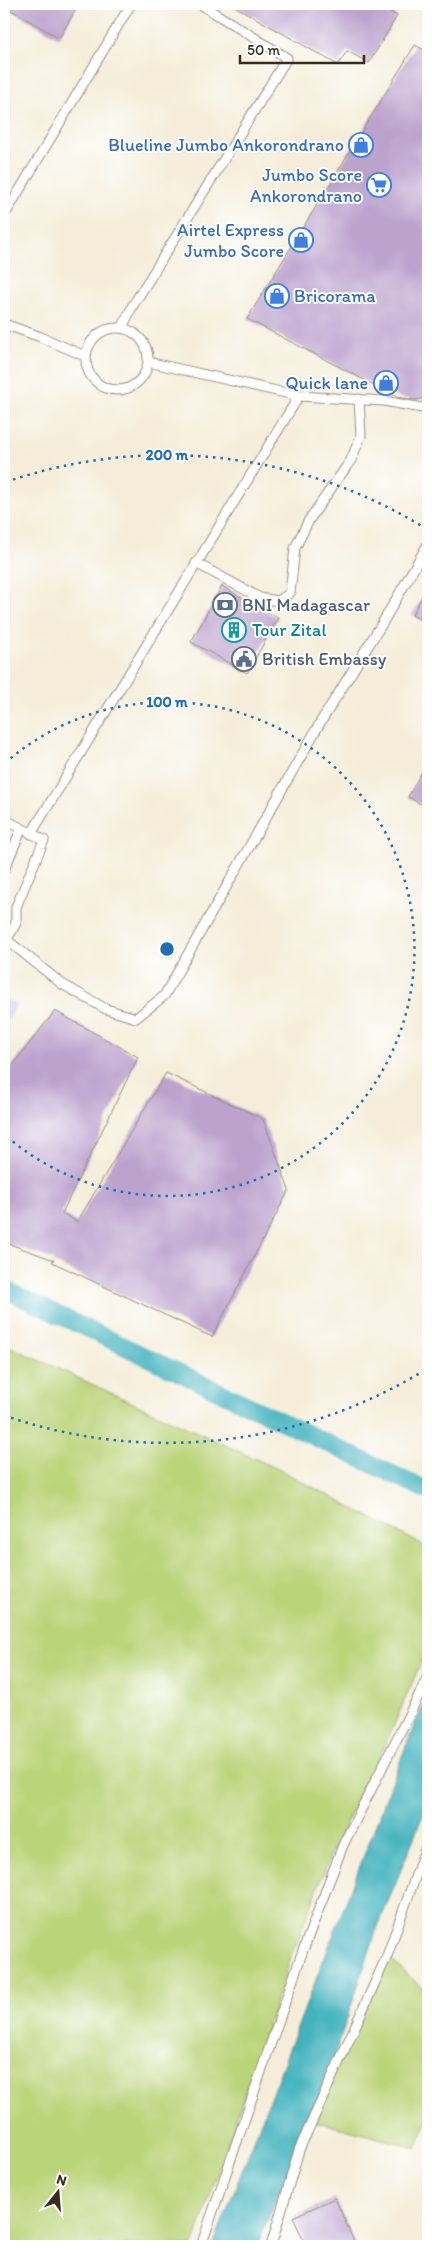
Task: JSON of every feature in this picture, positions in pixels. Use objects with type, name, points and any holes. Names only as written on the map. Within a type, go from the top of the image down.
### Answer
[{"type":"lane","points":[[4,216],[131,4]]},
{"type":"lane","points":[[122,328],[132,307],[287,58],[200,4]]},
{"type":"lane","points":[[4,324],[41,337],[85,356]]},
{"type":"lane","points":[[109,328],[122,328],[139,336],[148,353],[148,362],[141,378],[135,384],[118,390],[101,386],[94,380],[86,365],[85,356],[89,344],[97,334],[109,328]]},
{"type":"lane","points":[[148,362],[298,396],[384,401],[428,409]]},
{"type":"lane","points":[[31,834],[298,396]]},
{"type":"lane","points":[[196,564],[260,598],[278,601],[290,593],[295,548],[310,520],[351,460],[361,436],[359,399]]},
{"type":"lane","points":[[4,819],[21,830],[44,840],[16,908],[16,923],[5,940],[62,984],[106,1009],[136,1018],[164,996],[320,723],[383,622],[428,544]]},
{"type":"lane","points":[[4,870],[21,830]]},
{"type":"lane","points":[[201,2246],[302,1953],[343,1845],[428,1677]]},
{"type":"lane","points":[[271,2246],[300,2150],[387,1956],[428,1841]]},
{"type":"shaded area","points":[[4,999],[17,1004],[4,1027]]},
{"type":"green space","points":[[4,1344],[282,1471],[428,1548],[428,1646],[387,1741],[334,1847],[292,1954],[193,2246],[4,2246]]},
{"type":"green space","points":[[387,1956],[421,1987],[428,1989],[428,2119],[416,2148],[310,2120]]},
{"type":"water","points":[[428,1697],[428,1803],[377,1929],[325,2084],[257,2246],[213,2246],[415,1723]]},
{"type":"building","points":[[4,4],[79,4],[59,38],[4,6]]},
{"type":"building","points":[[231,4],[376,4],[397,16],[369,63],[347,51],[338,65]]},
{"type":"building","name":"Jumbo Score Ankorondrano","points":[[415,45],[428,52],[428,398],[415,400],[397,397],[247,319]]},
{"type":"building","name":"Tour Zital","points":[[222,586],[278,618],[247,673],[191,642]]},
{"type":"building","points":[[428,586],[428,624],[412,615]]},
{"type":"building","points":[[428,760],[428,808],[408,797]]},
{"type":"building","points":[[55,1011],[138,1057],[62,1213],[77,1222],[166,1073],[263,1119],[289,1190],[212,1337],[52,1262],[54,1260],[4,1242],[4,1076]]},
{"type":"building","points":[[335,2198],[356,2246],[306,2246],[293,2217]]},
{"type":"waterway","points":[[4,1289],[428,1491]]},
{"type":"place","name":"Blueline Jumbo Ankorondrano","points":[[361,145]]},
{"type":"place","name":"Jumbo Score Ankorondrano","points":[[379,185]]},
{"type":"place","name":"Airtel Express Jumbo Score","points":[[301,240]]},
{"type":"place","name":"Bricorama","points":[[277,296]]},
{"type":"place","name":"Quick lane","points":[[386,383]]},
{"type":"place","name":"BNI Madagascar","points":[[225,605]]},
{"type":"place","name":"Tour Zital","points":[[234,630]]},
{"type":"place","name":"British Embassy","points":[[244,659]]}]
